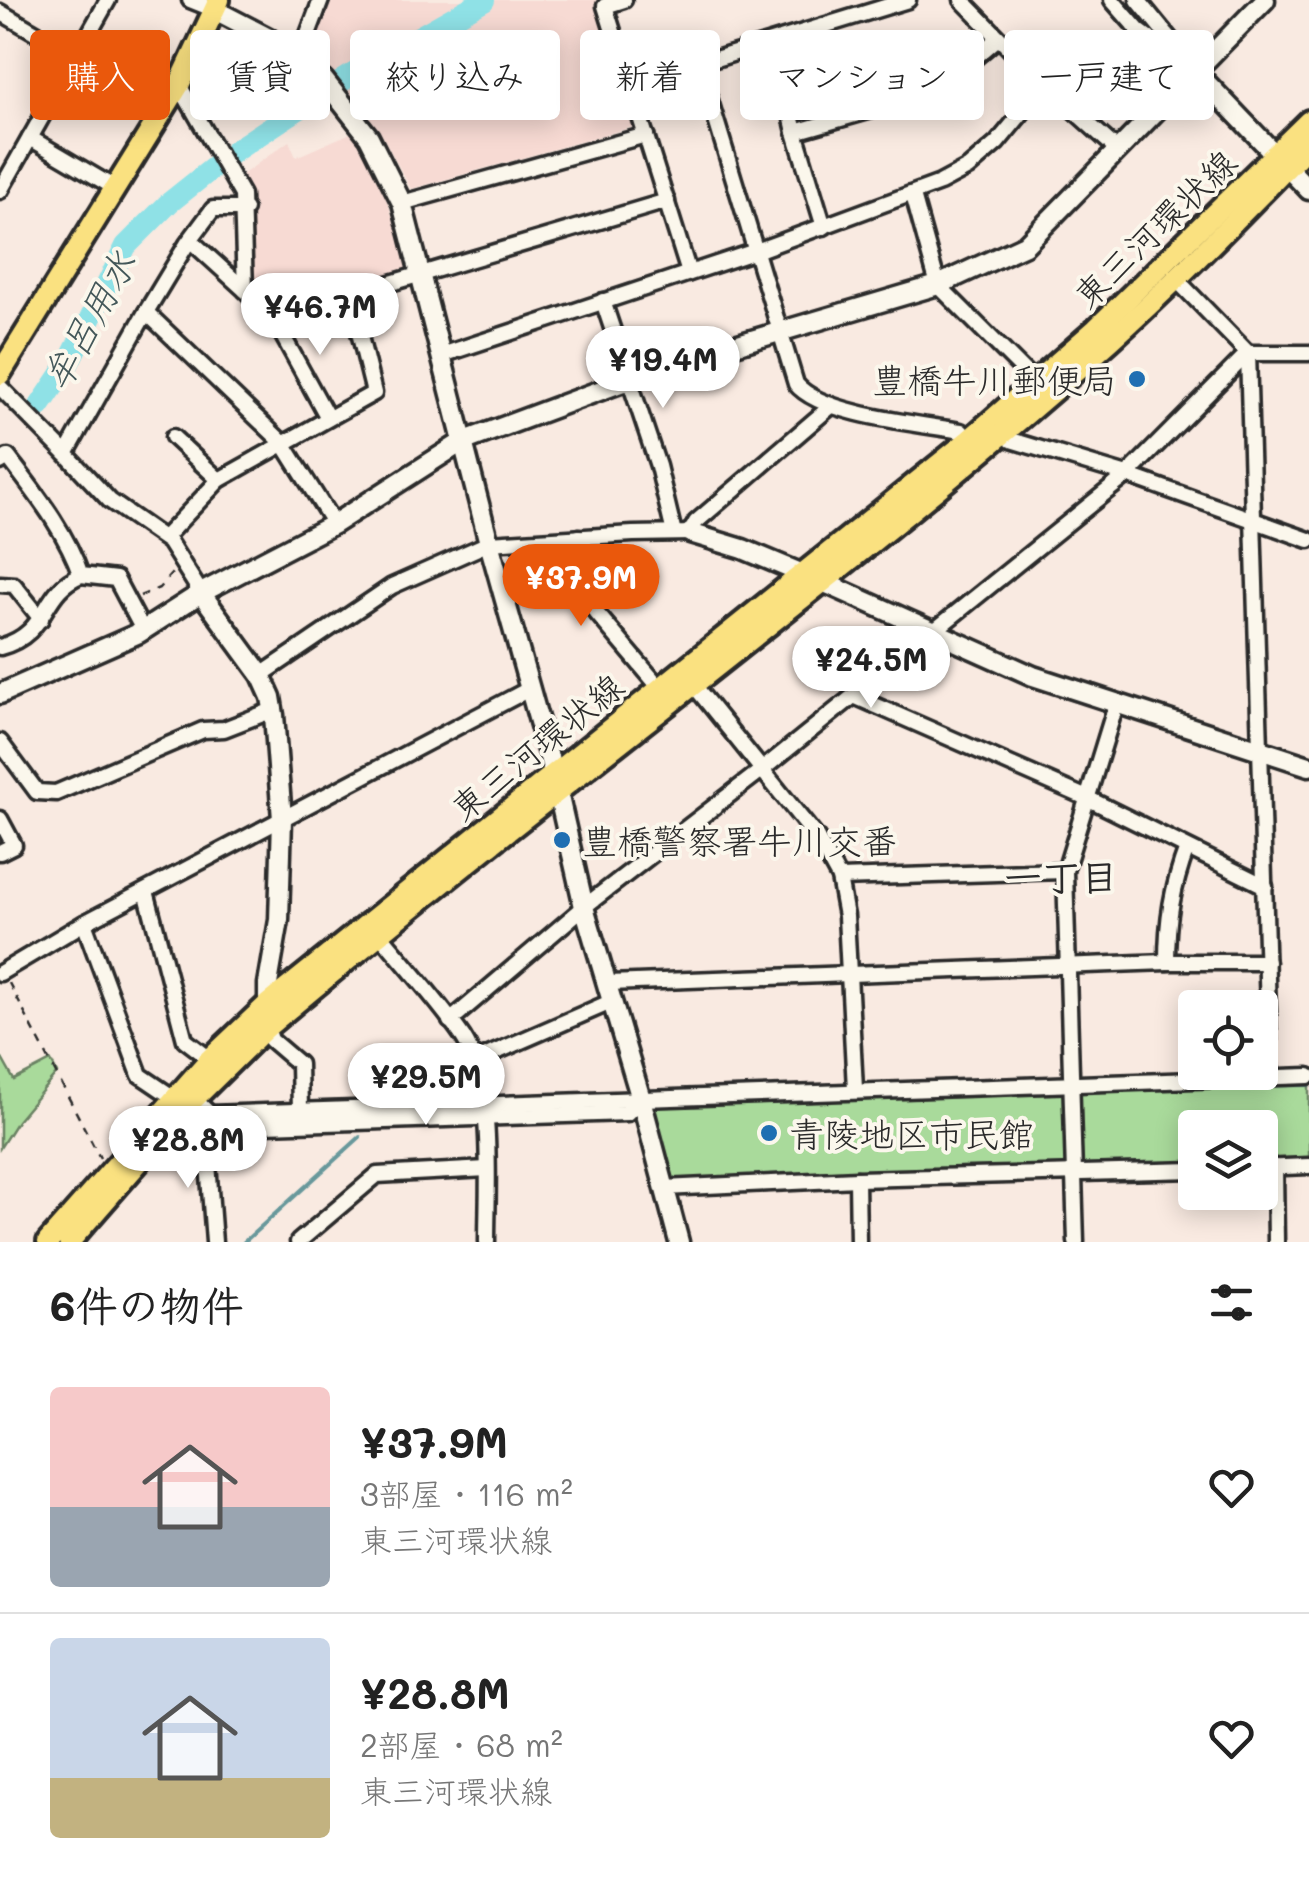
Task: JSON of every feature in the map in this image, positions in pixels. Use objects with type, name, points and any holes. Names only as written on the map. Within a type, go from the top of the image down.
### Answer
[{"type":"main road","points":[[0,374],[179,85],[217,5]]},
{"type":"main road","name":"東三河環状線","points":[[556,783],[660,688],[813,578],[1002,432],[1112,340],[1282,162],[1309,122]]},
{"type":"main road","name":"東三河環状線","points":[[48,1242],[109,1171],[196,1114],[210,1059],[268,1004],[375,928],[556,783],[693,684],[1282,162],[1309,145]]},
{"type":"main road","name":"東三河環状線","points":[[68,1242],[196,1114],[267,1027],[375,928]]},
{"type":"street","points":[[91,30],[108,0]]},
{"type":"street","points":[[190,0],[217,5],[255,30]]},
{"type":"street","points":[[310,30],[321,0]]},
{"type":"street","points":[[612,30],[604,6],[624,0]]},
{"type":"street","points":[[812,30],[908,0]]},
{"type":"street","points":[[962,0],[1004,44]]},
{"type":"street","points":[[1112,0],[1138,30]]},
{"type":"street","points":[[1138,0],[1166,30]]},
{"type":"street","points":[[1214,55],[1265,0]]},
{"type":"street","points":[[0,12],[31,30]]},
{"type":"street","points":[[795,132],[911,99],[962,69],[998,38]]},
{"type":"street","points":[[179,85],[242,194],[245,290]]},
{"type":"street","points":[[330,87],[369,138],[402,203],[489,544],[556,783],[584,907],[679,1242]]},
{"type":"street","points":[[1214,91],[1309,190]]},
{"type":"street","points":[[0,192],[40,120]]},
{"type":"street","points":[[641,120],[689,273]]},
{"type":"street","points":[[716,120],[796,384],[802,392],[830,407],[961,432],[968,440]]},
{"type":"street","points":[[792,120],[824,227]]},
{"type":"street","points":[[442,355],[756,251],[913,194],[968,168],[1016,120]]},
{"type":"street","points":[[1084,120],[1119,151]]},
{"type":"street","points":[[0,694],[143,630],[200,593],[334,524],[462,442],[630,378],[938,285],[1026,245],[1150,120]]},
{"type":"street","points":[[402,203],[646,135]]},
{"type":"street","points":[[30,138],[114,188]]},
{"type":"street","points":[[913,194],[938,285],[1035,382]]},
{"type":"street","points":[[273,318],[667,201]]},
{"type":"street","points":[[66,454],[190,240],[212,210],[245,209]]},
{"type":"street","points":[[190,240],[273,318],[328,418]]},
{"type":"street","points":[[1175,278],[1248,353],[1267,990]]},
{"type":"street","points":[[164,538],[219,480],[374,393],[350,296]]},
{"type":"street","points":[[603,301],[682,533]]},
{"type":"street","points":[[146,312],[283,443],[334,524]]},
{"type":"street","points":[[450,1021],[584,907],[763,769],[1126,475],[1248,353],[1309,353]]},
{"type":"street","points":[[0,387],[110,501],[164,538],[261,675],[272,697],[282,819],[279,920],[268,984],[267,1027],[271,1040],[298,1064],[300,1110]]},
{"type":"street","points":[[682,533],[830,407]]},
{"type":"street","points":[[1002,432],[1011,440],[1126,475],[1309,540]]},
{"type":"street","points":[[173,436],[219,480]]},
{"type":"street","points":[[0,462],[8,458],[44,506],[63,535],[81,575]]},
{"type":"street","points":[[261,675],[392,586],[489,544],[682,533],[743,549],[1033,676],[1309,766]]},
{"type":"street","points":[[580,537],[584,597],[660,688]]},
{"type":"street","points":[[0,647],[30,633],[60,586],[81,575],[116,579],[143,630]]},
{"type":"street","points":[[0,584],[14,584],[41,619]]},
{"type":"street","points":[[693,684],[816,838],[839,878],[850,974],[855,1090]]},
{"type":"street","points":[[1,972],[84,924],[531,688]]},
{"type":"street","points":[[854,696],[1088,798],[1265,886]]},
{"type":"street","points":[[1076,1242],[1065,872],[1116,706]]},
{"type":"street","points":[[0,742],[38,792],[56,793],[204,730],[224,729],[273,710]]},
{"type":"street","points":[[0,818],[14,845],[0,852]]},
{"type":"street","points":[[1167,962],[1171,891],[1187,848]]},
{"type":"street","points":[[839,878],[1065,872]]},
{"type":"street","points":[[146,891],[186,1040],[210,1059]]},
{"type":"street","points":[[84,924],[140,1075],[196,1114],[484,1112],[641,1099],[1178,1080]]},
{"type":"street","points":[[375,928],[464,1038],[484,1088],[487,1242]]},
{"type":"street","points":[[474,1061],[611,992],[850,974],[1266,962]]},
{"type":"street","points":[[1278,1077],[1309,1076]]},
{"type":"street","points":[[196,1114],[300,1110],[484,1112]]},
{"type":"street","points":[[196,1114],[214,1242]]},
{"type":"street","points":[[1278,1168],[1309,1166]]},
{"type":"street","points":[[298,1242],[377,1175],[486,1169]]},
{"type":"street","points":[[664,1188],[1178,1171]]},
{"type":"street","points":[[857,1179],[858,1242]]},
{"type":"street","points":[[1273,1210],[1276,1242]]},
{"type":"path","points":[[129,601],[159,588],[182,563]]},
{"type":"path","points":[[1,972],[109,1171]]},
{"type":"shaded area","points":[[327,0],[596,0],[606,30],[580,30],[580,120],[634,120],[636,126],[411,189],[384,139],[367,120],[560,120],[560,30],[350,30],[350,100],[330,78],[330,30],[318,30]]},
{"type":"shaded area","points":[[353,132],[385,194],[409,268],[406,274],[281,308],[252,283],[250,203],[242,175],[289,141],[296,157]]},
{"type":"green space","points":[[0,1055],[14,1080],[51,1061],[57,1073],[0,1148]]},
{"type":"green space","points":[[1309,1076],[1309,1166],[1278,1167],[1278,1110],[1178,1110],[1178,1171],[664,1188],[641,1099],[1178,1081],[1178,1090],[1278,1090],[1278,1077]]},
{"type":"waterway","name":"牟呂用水","points":[[40,406],[67,366],[126,246],[169,203],[233,152],[286,117],[484,0]]},
{"type":"waterway","points":[[1278,1085],[1309,1085]]},
{"type":"waterway","points":[[1086,1091],[1178,1087]]},
{"type":"waterway","points":[[847,1099],[1057,1092]]},
{"type":"waterway","points":[[725,1103],[742,1102]]},
{"type":"waterway","points":[[244,1242],[360,1137]]},
{"type":"place","name":"豊橋牛川郵便局","points":[[1137,379]]},
{"type":"place","name":"豊橋警察署牛川交番","points":[[562,840]]},
{"type":"place","name":"青陵地区市民館","points":[[769,1133]]},
{"type":"district","name":"一丁目","points":[[1061,876]]}]
